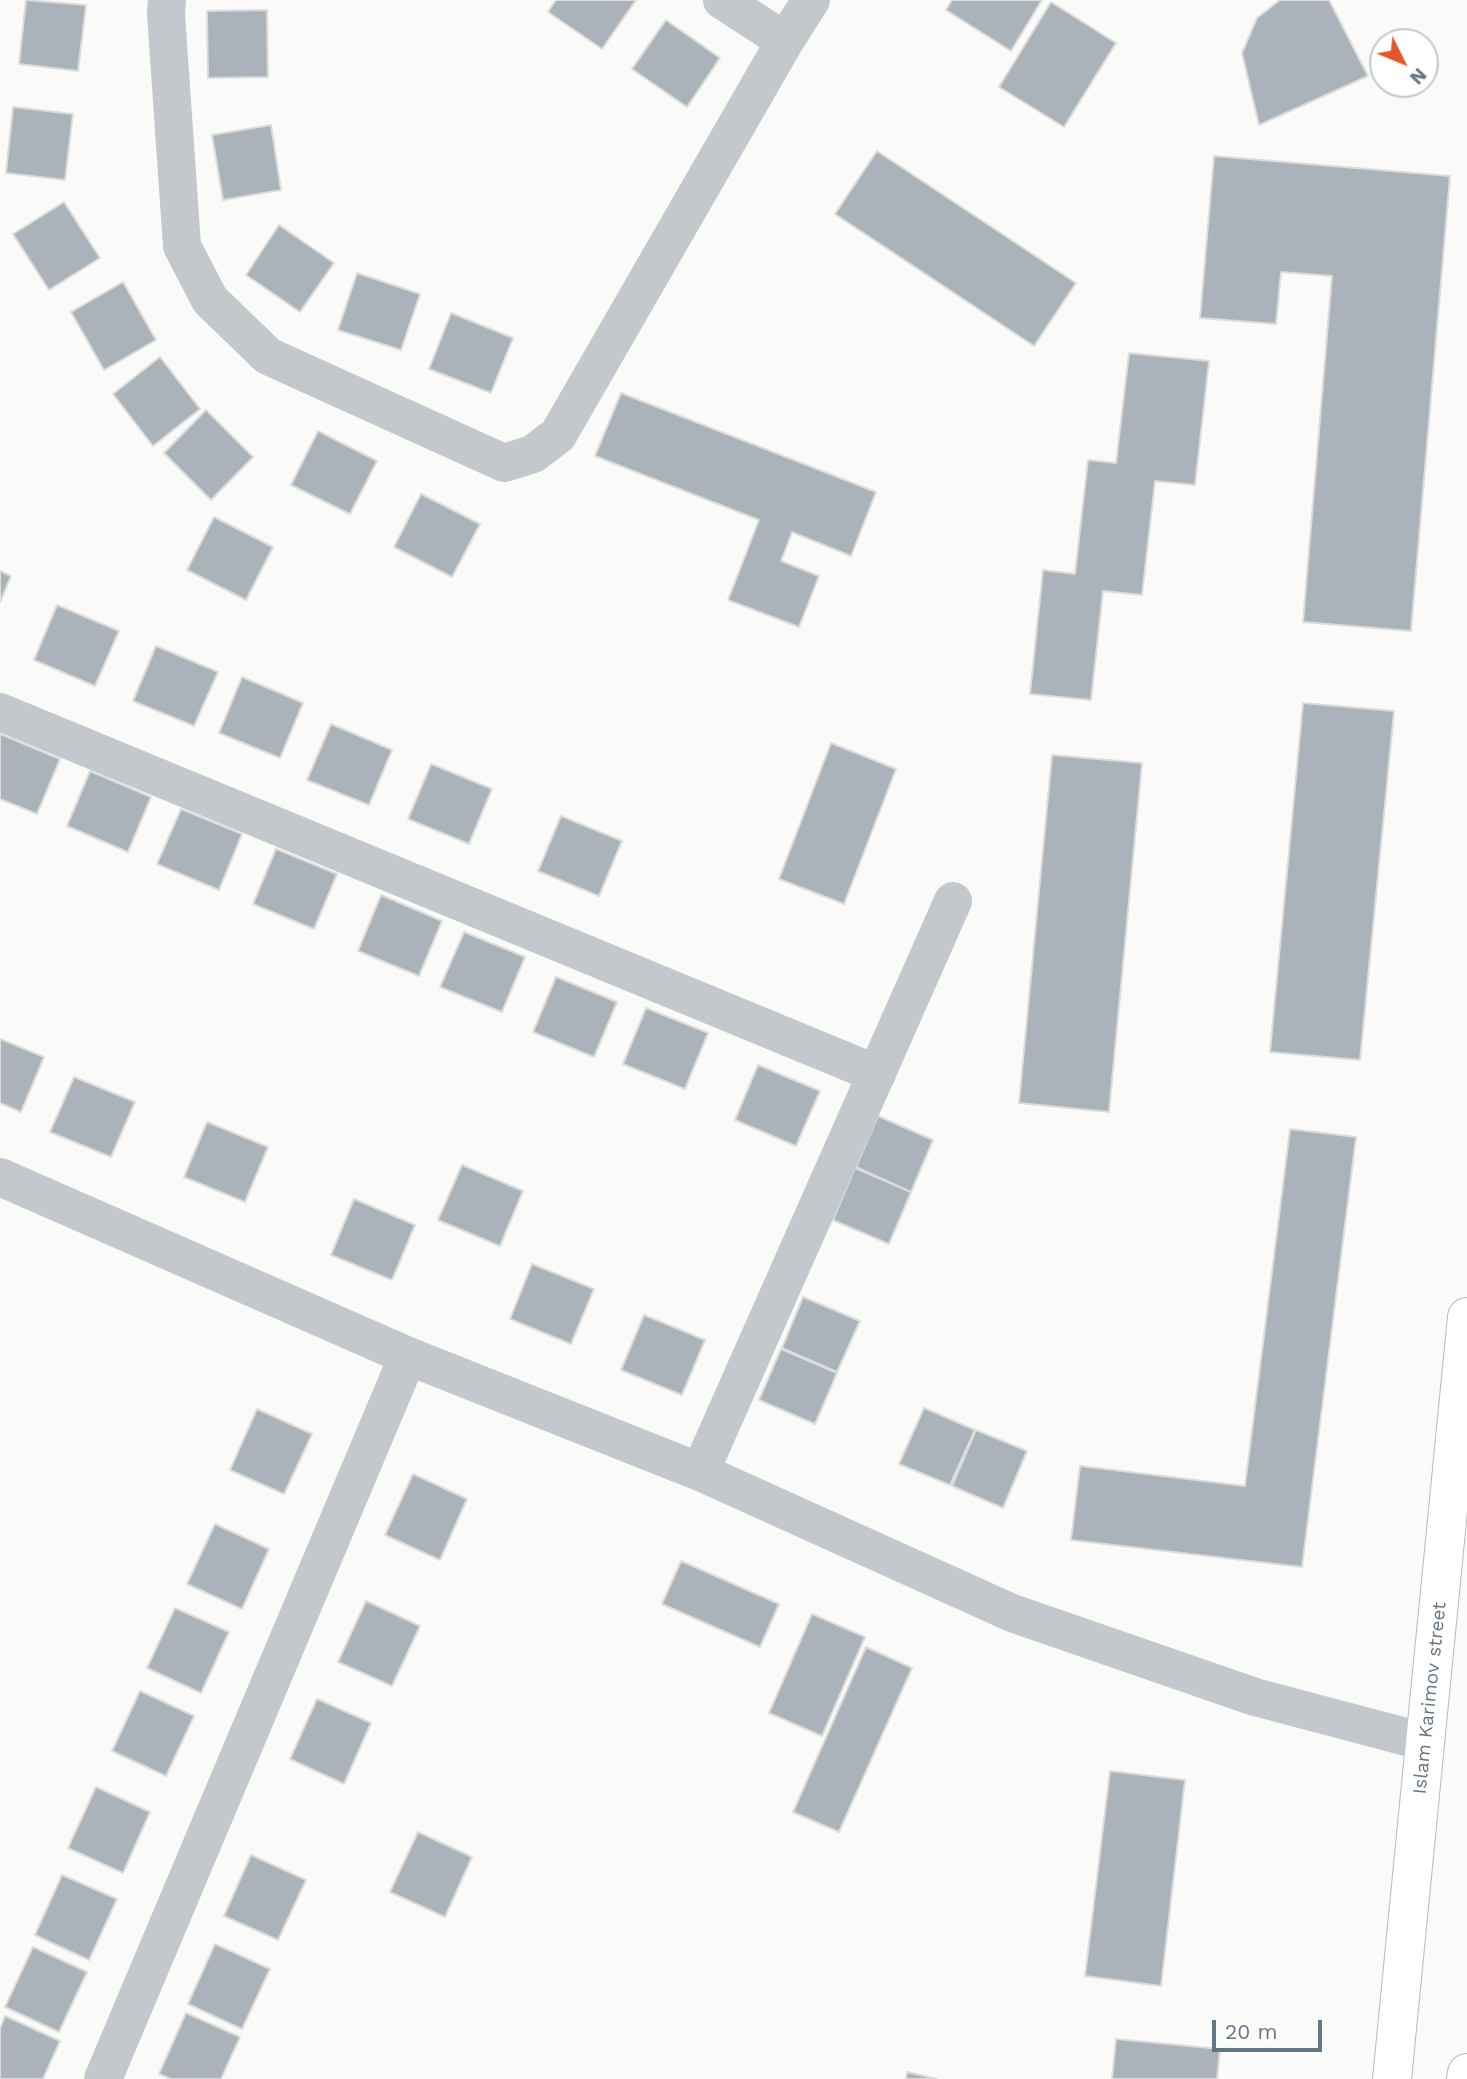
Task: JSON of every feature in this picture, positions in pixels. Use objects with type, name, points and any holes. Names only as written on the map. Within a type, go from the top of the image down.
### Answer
[{"type":"main road","name":"Islam Karimov street","points":[[1392,2079],[1467,1317]]},
{"type":"main road","points":[[1466,2079],[1467,2073]]},
{"type":"street","points":[[167,0],[182,246],[210,300],[268,356],[504,463],[533,454],[558,435],[811,0]]},
{"type":"street","points":[[722,0],[785,41]]},
{"type":"street","points":[[0,712],[877,1074]]},
{"type":"street","points":[[701,1472],[953,901]]},
{"type":"street","points":[[0,1177],[408,1356],[701,1472],[1012,1614],[1255,1697],[1425,1742]]},
{"type":"street","points":[[103,2079],[408,1356]]},
{"type":"building","points":[[26,0],[86,5],[78,71],[19,64]]},
{"type":"building","points":[[556,0],[636,0],[602,49],[548,12]]},
{"type":"building","points":[[952,0],[1042,0],[1011,51],[946,10]]},
{"type":"building","points":[[1280,0],[1329,0],[1368,76],[1259,125],[1242,53],[1257,18]]},
{"type":"building","points":[[1051,2],[1116,43],[1064,127],[999,87]]},
{"type":"building","points":[[267,10],[268,77],[208,78],[207,11]]},
{"type":"building","points":[[666,20],[720,58],[687,107],[632,69]]},
{"type":"building","points":[[13,107],[73,114],[65,180],[6,173]]},
{"type":"building","points":[[271,125],[281,190],[223,200],[212,135]]},
{"type":"building","points":[[877,151],[1076,283],[1034,346],[835,214]]},
{"type":"building","points":[[1214,156],[1450,176],[1411,631],[1303,622],[1332,276],[1281,272],[1276,324],[1200,318]]},
{"type":"building","points":[[64,202],[100,258],[49,290],[13,234]]},
{"type":"building","points":[[279,225],[334,263],[300,312],[246,275]]},
{"type":"building","points":[[357,273],[420,294],[401,350],[338,330]]},
{"type":"building","points":[[123,282],[156,340],[104,370],[71,312]]},
{"type":"building","points":[[451,313],[513,338],[491,393],[429,369]]},
{"type":"building","points":[[1129,353],[1209,361],[1195,485],[1155,481],[1142,595],[1103,591],[1091,700],[1030,694],[1043,570],[1075,574],[1088,460],[1116,463]]},
{"type":"building","points":[[160,357],[200,409],[153,446],[113,394]]},
{"type":"building","points":[[621,393],[876,492],[851,556],[792,532],[781,561],[819,576],[799,627],[728,600],[759,520],[595,456]]},
{"type":"building","points":[[206,410],[253,457],[211,500],[164,453]]},
{"type":"building","points":[[318,431],[377,461],[350,514],[291,485]]},
{"type":"building","points":[[421,494],[480,524],[452,577],[394,547]]},
{"type":"building","points":[[214,517],[273,547],[246,600],[187,570]]},
{"type":"building","points":[[0,571],[11,576],[0,602]]},
{"type":"building","points":[[57,605],[119,631],[95,686],[34,660]]},
{"type":"building","points":[[156,646],[218,672],[194,726],[133,701]]},
{"type":"building","points":[[242,677],[303,703],[280,758],[219,733]]},
{"type":"building","points":[[1303,703],[1394,711],[1360,1060],[1270,1052]]},
{"type":"building","points":[[331,724],[392,750],[369,805],[307,780]]},
{"type":"building","points":[[0,734],[60,759],[37,814],[0,799]]},
{"type":"building","points":[[831,743],[896,769],[844,904],[779,879]]},
{"type":"building","points":[[1052,755],[1142,763],[1109,1112],[1019,1103]]},
{"type":"building","points":[[431,764],[492,789],[469,844],[408,819]]},
{"type":"building","points":[[90,771],[151,797],[128,852],[67,826]]},
{"type":"building","points":[[181,809],[242,834],[219,890],[157,864]]},
{"type":"building","points":[[561,816],[622,841],[599,896],[538,871]]},
{"type":"building","points":[[276,849],[337,874],[314,929],[253,904]]},
{"type":"building","points":[[381,895],[442,921],[419,976],[358,951]]},
{"type":"building","points":[[464,932],[525,957],[502,1012],[440,987]]},
{"type":"building","points":[[556,977],[617,1002],[594,1057],[533,1032]]},
{"type":"building","points":[[646,1008],[708,1033],[685,1089],[623,1064]]},
{"type":"building","points":[[0,1039],[44,1057],[21,1112],[0,1103]]},
{"type":"building","points":[[758,1065],[820,1091],[796,1146],[735,1120]]},
{"type":"building","points":[[74,1077],[135,1102],[111,1157],[50,1132]]},
{"type":"building","points":[[878,1116],[933,1140],[911,1192],[856,1167]]},
{"type":"building","points":[[207,1122],[268,1147],[245,1202],[184,1177]]},
{"type":"building","points":[[1290,1129],[1356,1137],[1302,1567],[1071,1540],[1080,1466],[1245,1486]]},
{"type":"building","points":[[462,1165],[523,1191],[500,1246],[438,1220]]},
{"type":"building","points":[[855,1168],[911,1192],[889,1244],[833,1220]]},
{"type":"building","points":[[354,1199],[415,1225],[392,1280],[331,1255]]},
{"type":"building","points":[[532,1264],[594,1289],[571,1344],[510,1319]]},
{"type":"building","points":[[803,1297],[860,1321],[837,1372],[782,1348]]},
{"type":"building","points":[[644,1315],[705,1340],[682,1395],[621,1370]]},
{"type":"building","points":[[781,1349],[837,1373],[815,1424],[759,1400]]},
{"type":"building","points":[[924,1408],[975,1430],[950,1485],[899,1464]]},
{"type":"building","points":[[257,1409],[312,1434],[284,1494],[230,1470]]},
{"type":"building","points":[[976,1430],[1027,1451],[1003,1508],[952,1486]]},
{"type":"building","points":[[413,1474],[467,1499],[440,1560],[385,1535]]},
{"type":"building","points":[[215,1524],[269,1549],[242,1609],[187,1584]]},
{"type":"building","points":[[681,1561],[779,1604],[760,1647],[662,1604]]},
{"type":"building","points":[[366,1601],[420,1626],[392,1686],[338,1662]]},
{"type":"building","points":[[175,1608],[229,1632],[201,1693],[147,1668]]},
{"type":"building","points":[[812,1614],[865,1637],[822,1736],[769,1713]]},
{"type":"building","points":[[866,1647],[912,1668],[839,1832],[793,1812]]},
{"type":"building","points":[[140,1691],[194,1716],[166,1776],[112,1751]]},
{"type":"building","points":[[317,1699],[371,1723],[344,1784],[290,1759]]},
{"type":"building","points":[[1110,1771],[1185,1780],[1161,1986],[1085,1976]]},
{"type":"building","points":[[96,1787],[150,1812],[123,1873],[68,1848]]},
{"type":"building","points":[[418,1832],[472,1857],[445,1917],[390,1892]]},
{"type":"building","points":[[251,1855],[306,1880],[278,1940],[224,1916]]},
{"type":"building","points":[[62,1875],[117,1899],[89,1960],[35,1935]]},
{"type":"building","points":[[215,1944],[270,1969],[242,2029],[188,2004]]},
{"type":"building","points":[[33,1947],[87,1972],[59,2032],[5,2007]]},
{"type":"building","points":[[186,2013],[240,2037],[221,2079],[171,2079],[159,2074]]},
{"type":"building","points":[[5,2016],[60,2041],[43,2079],[0,2079],[0,2029]]},
{"type":"building","points":[[1116,2039],[1220,2049],[1217,2079],[1112,2079]]},
{"type":"building","points":[[907,2072],[937,2079],[906,2079]]}]
